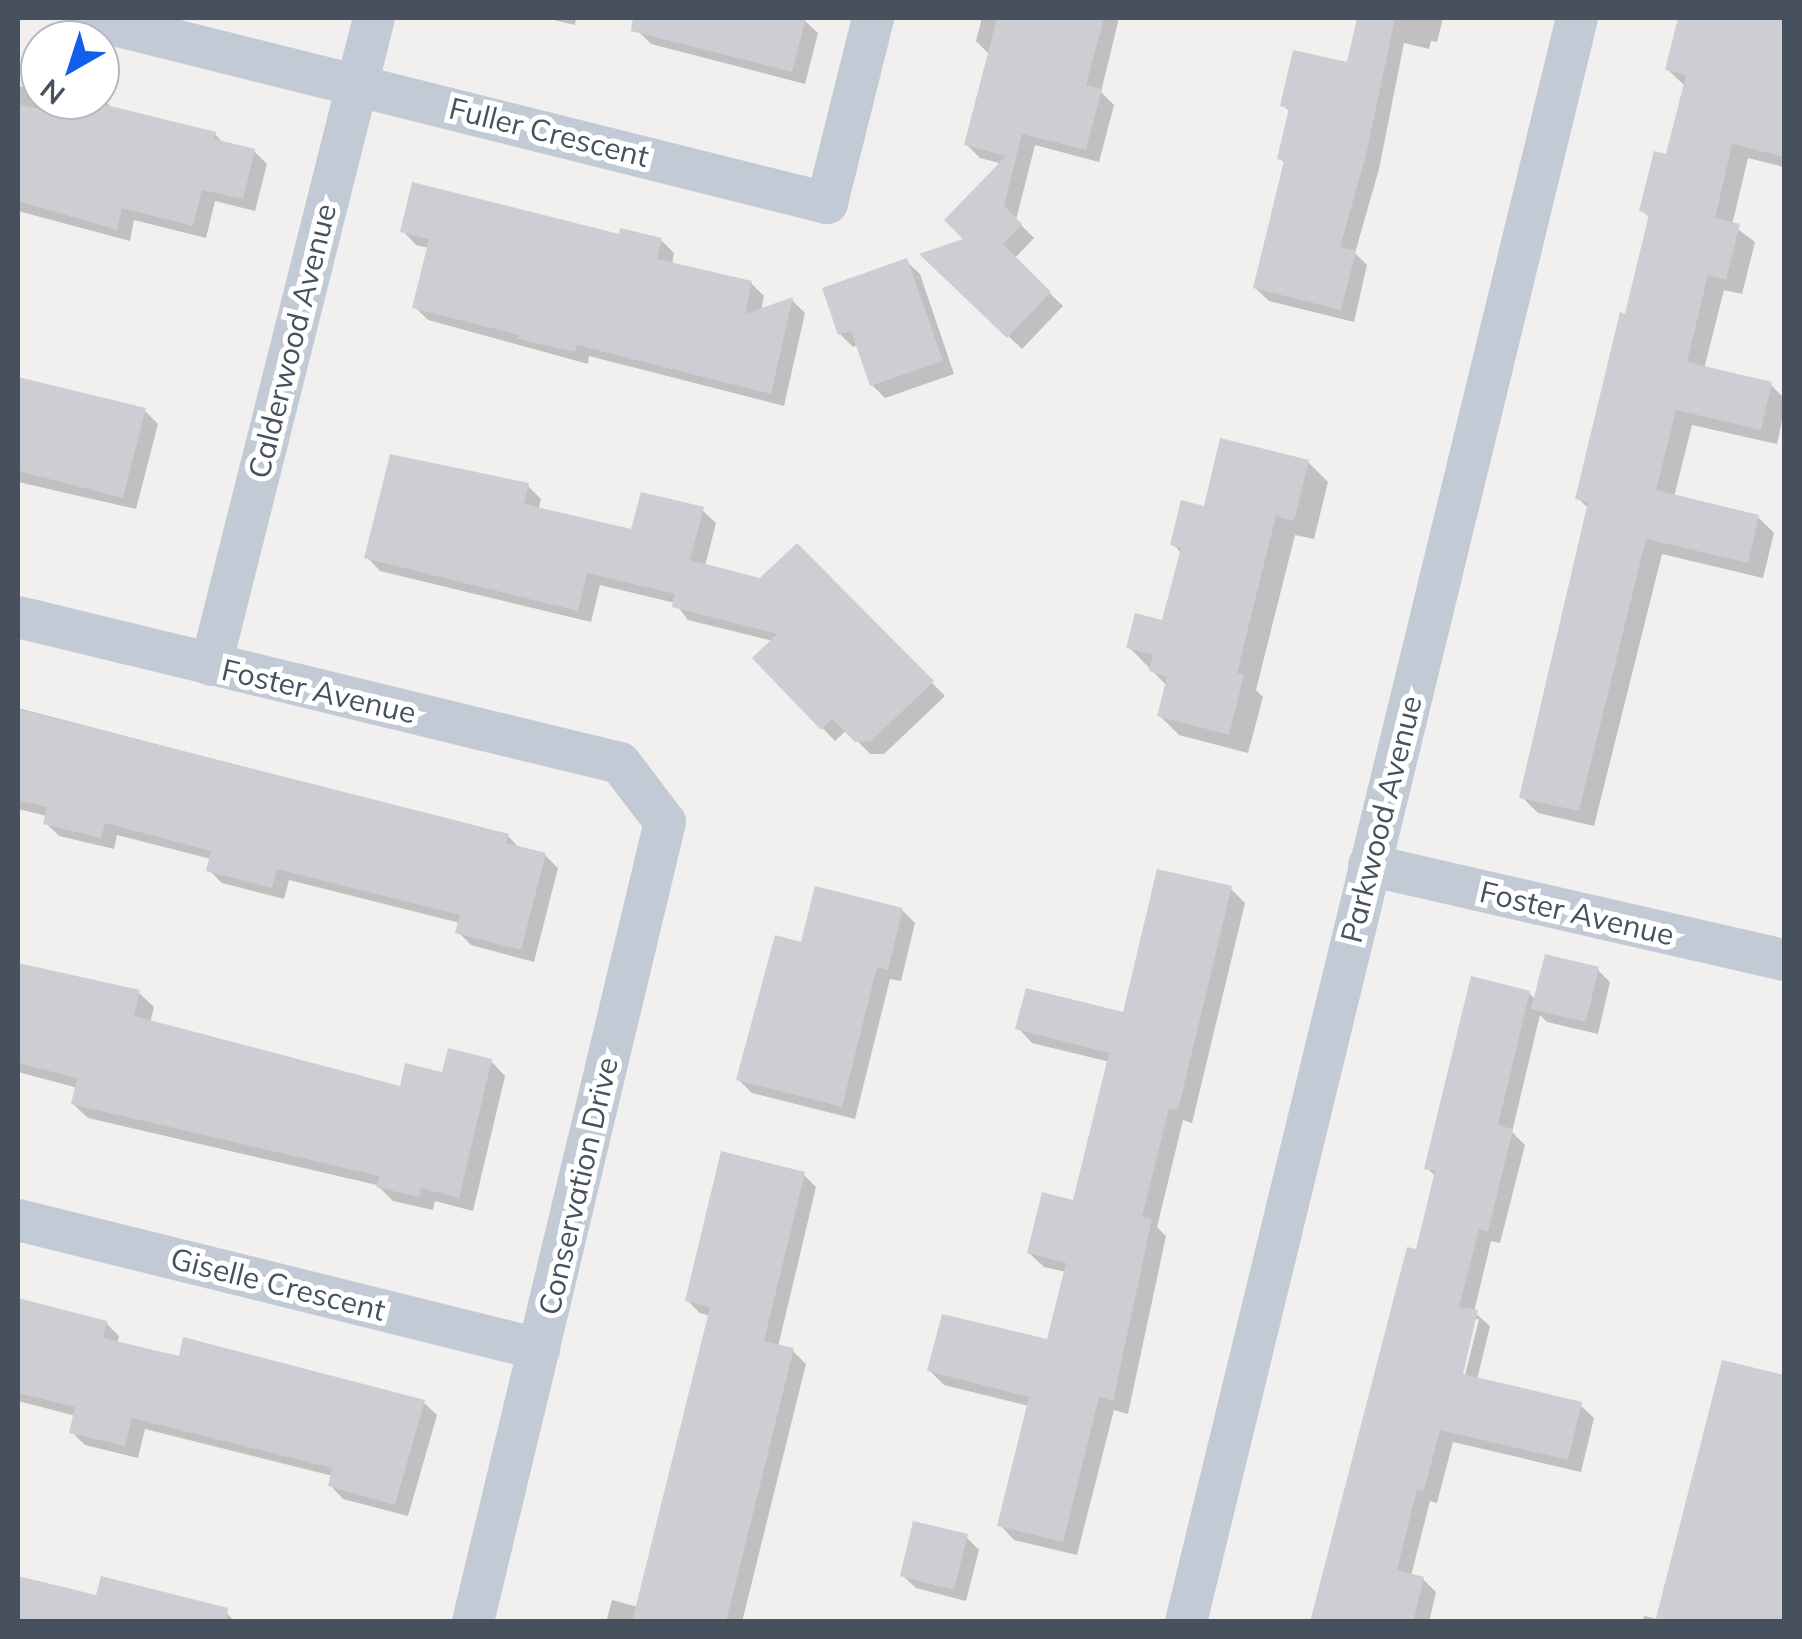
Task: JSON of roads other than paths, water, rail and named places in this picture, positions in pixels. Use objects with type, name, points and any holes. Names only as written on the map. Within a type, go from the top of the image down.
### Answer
[{"type":"street","name":"Fuller Crescent","points":[[86,18],[827,203],[873,18]]},
{"type":"street","name":"Calderwood Avenue","points":[[212,665],[374,18]]},
{"type":"street","name":"Parkwood Avenue","points":[[1186,1622],[1577,18]]},
{"type":"street","name":"Foster Avenue","points":[[18,617],[620,763]]},
{"type":"street","name":"Conservation Drive","points":[[474,1622],[665,822],[620,763]]},
{"type":"street","name":"Foster Avenue","points":[[1369,865],[1784,960]]},
{"type":"street","name":"Giselle Crescent","points":[[18,1220],[539,1349]]}]
